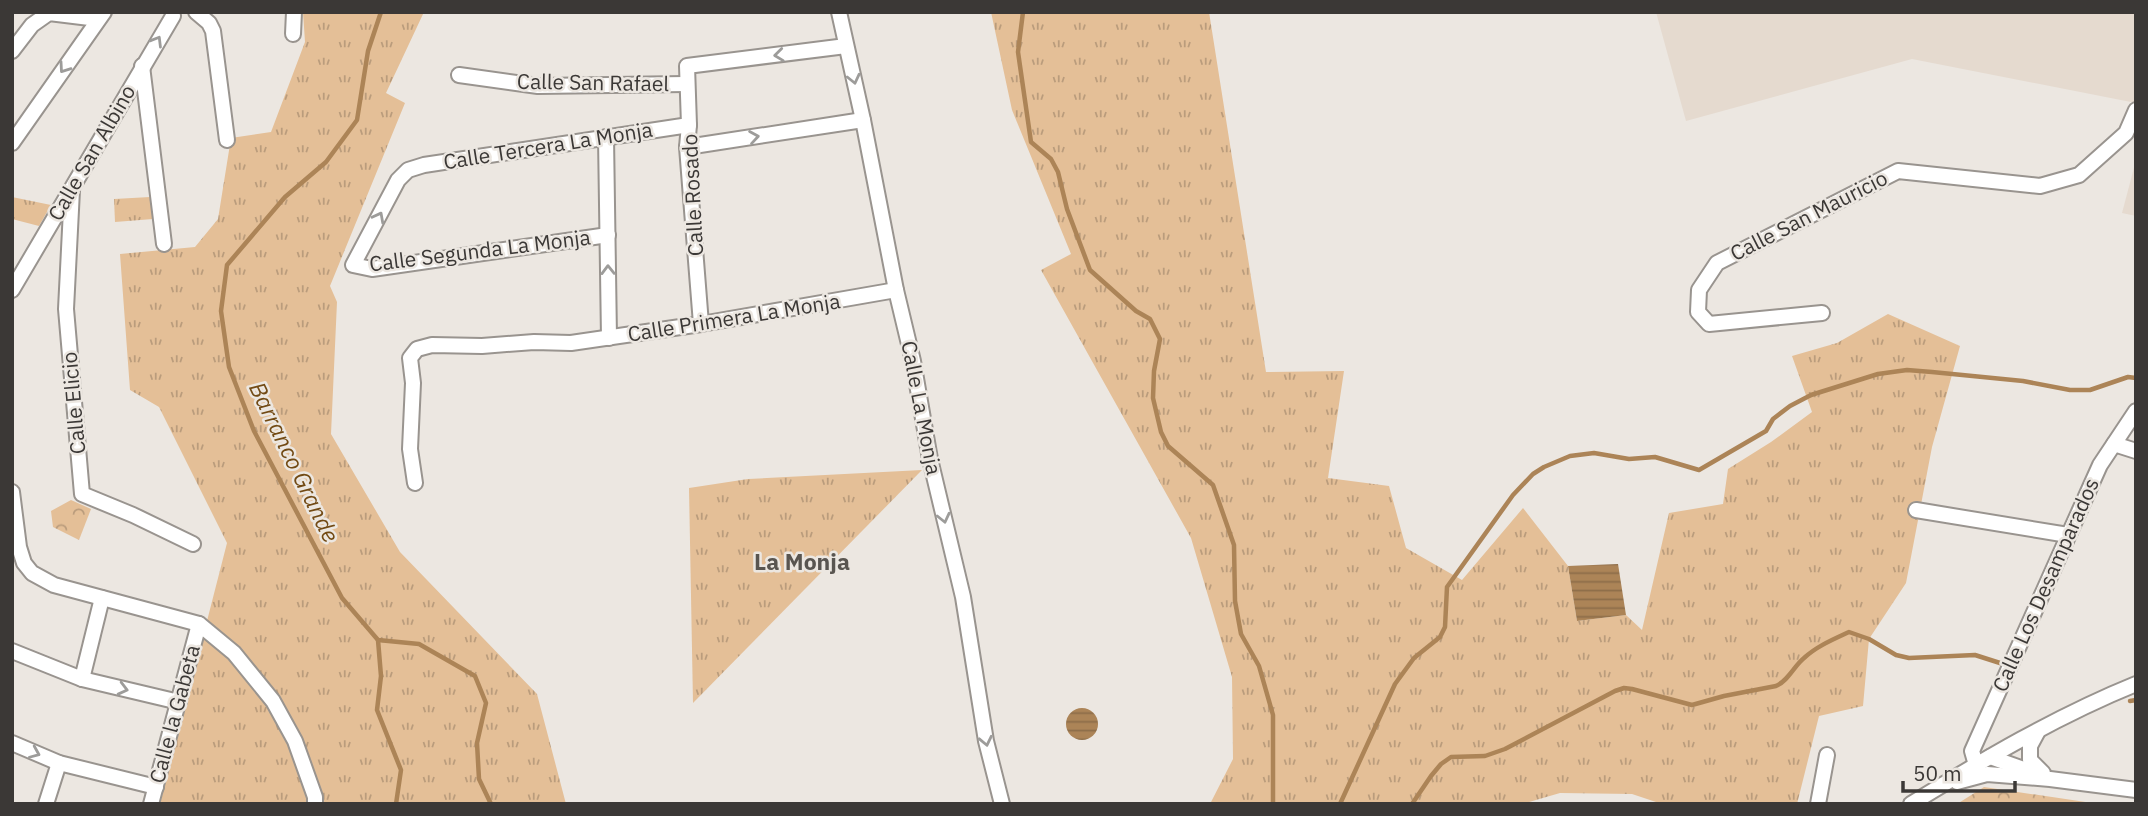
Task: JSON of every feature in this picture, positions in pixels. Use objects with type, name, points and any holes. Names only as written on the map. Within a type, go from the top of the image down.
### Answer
[{"type":"street","points":[[196,12],[209,23],[213,31],[227,140]]},
{"type":"street","points":[[293,34],[294,12]]},
{"type":"street","name":"Calle La Monja","points":[[839,12],[913,361],[930,459],[963,597],[986,741],[1002,804]]},
{"type":"street","points":[[12,51],[32,25],[49,13],[101,16]]},
{"type":"street","name":"Calle San Albino","points":[[12,290],[174,13]]},
{"type":"street","points":[[12,143],[101,16]]},
{"type":"street","name":"Calle San Rafael","points":[[687,66],[846,46]]},
{"type":"street","points":[[142,66],[164,244]]},
{"type":"street","name":"Calle Rosado","points":[[687,66],[687,147],[701,324]]},
{"type":"street","name":"Calle San Rafael","points":[[459,75],[549,86],[686,84]]},
{"type":"street","name":"Calle San Mauricio","points":[[1822,313],[1709,324],[1698,312],[1699,290],[1717,263],[1898,171],[2040,186],[2079,175],[2126,133],[2136,110]]},
{"type":"street","points":[[687,147],[863,120]]},
{"type":"street","name":"Calle Tercera La Monja","points":[[353,265],[398,180],[408,170],[424,165],[689,125]]},
{"type":"street","points":[[606,137],[609,338]]},
{"type":"street","name":"Calle Elicio","points":[[72,190],[66,309],[82,494],[193,544]]},
{"type":"street","name":"Calle Segunda La Monja","points":[[353,265],[372,269],[608,235]]},
{"type":"street","name":"Calle Primera La Monja","points":[[415,483],[410,449],[413,383],[410,358],[417,349],[432,345],[570,343],[701,324],[896,290]]},
{"type":"street","name":"Calle Los Desamparados","points":[[1976,765],[1972,751],[2068,535],[2100,465],[2136,411]]},
{"type":"street","points":[[2114,444],[2136,451]]},
{"type":"street","points":[[12,492],[19,547],[24,563],[32,573],[54,585],[199,624],[234,653],[273,701],[295,741],[316,804]]},
{"type":"street","points":[[1916,510],[2068,535]]},
{"type":"street","points":[[82,679],[102,598]]},
{"type":"street","name":"Calle la Gabeta","points":[[151,804],[199,624]]},
{"type":"street","points":[[12,651],[82,679],[179,702]]},
{"type":"street","points":[[1911,804],[1990,757],[2102,698],[2136,684]]},
{"type":"street","points":[[2037,733],[2030,746],[2030,761],[2050,779]]},
{"type":"street","points":[[12,743],[59,763],[156,787]]},
{"type":"street","points":[[1818,804],[1827,755]]},
{"type":"street","points":[[1990,757],[2050,779]]},
{"type":"street","points":[[47,804],[59,763]]},
{"type":"street","points":[[1939,787],[1987,774],[2136,790]]},
{"type":"shaded area","points":[[1656,12],[2136,12],[2136,103],[1912,59],[1686,121]]},
{"type":"shaded area","points":[[2136,160],[2136,216],[2122,213]]},
{"type":"shaded area","points":[[1618,564],[1626,615],[1577,621],[1568,566]]},
{"type":"shaded area","points":[[1082,708],[1094,712],[1098,724],[1094,736],[1082,740],[1070,736],[1066,724],[1070,712]]},
{"type":"green space","points":[[303,12],[424,12],[386,93],[405,103],[330,286],[337,302],[331,434],[400,552],[537,694],[566,804],[160,804],[227,543],[159,407],[130,390],[120,254],[195,247],[218,219],[231,138],[271,132],[305,42]]},
{"type":"green space","points":[[991,12],[1209,12],[1266,372],[1344,371],[1328,478],[1389,486],[1406,548],[1462,580],[1523,508],[1568,566],[1577,621],[1626,615],[1642,630],[1669,513],[1723,504],[1728,469],[1812,412],[1792,356],[1837,343],[1888,314],[1960,346],[1932,447],[1906,583],[1869,639],[1863,706],[1819,716],[1797,804],[1662,804],[1632,794],[1560,793],[1522,804],[1210,804],[1233,759],[1232,677],[1191,538],[1041,270],[1071,254],[1012,110]]},
{"type":"green space","points":[[12,197],[51,205],[39,226],[12,219]]},
{"type":"green space","points":[[150,197],[153,219],[115,222],[114,199]]},
{"type":"green space","points":[[922,470],[693,703],[689,488],[748,479]]},
{"type":"green space","points":[[71,500],[91,509],[79,540],[53,527],[51,511]]},
{"type":"green space","points":[[1984,787],[2099,804],[1957,804]]},
{"type":"waterway","name":"Barranco Grande","points":[[381,12],[368,51],[357,120],[326,162],[285,197],[227,265],[221,311],[229,367],[254,431],[342,598],[378,640],[419,644],[475,676],[486,703],[477,743],[479,779],[491,804]]},
{"type":"waterway","points":[[1023,12],[1018,52],[1031,142],[1051,159],[1058,172],[1067,209],[1090,270],[1136,311],[1150,319],[1160,339],[1154,371],[1153,398],[1161,432],[1168,446],[1213,485],[1234,545],[1235,601],[1241,634],[1259,666],[1273,715],[1273,804]]},
{"type":"waterway","points":[[1340,804],[1395,684],[1414,658],[1440,637],[1445,627],[1447,587],[1513,495],[1533,474],[1544,467],[1570,456],[1594,453],[1629,459],[1655,457],[1699,470],[1766,431],[1773,419],[1790,406],[1811,395],[1878,374],[1907,370],[1932,372],[2023,381],[2070,390],[2090,390],[2128,377],[2136,378]]},
{"type":"waterway","points":[[1412,804],[1431,776],[1451,757],[1485,756],[1505,749],[1615,691],[1632,689],[1692,705],[1776,686],[1809,654],[1849,632],[1869,639],[1896,655],[1909,658],[1975,655],[2000,663]]},
{"type":"waterway","points":[[378,640],[381,676],[377,710],[401,770],[396,804]]},
{"type":"waterway","points":[[2130,701],[2136,700]]},
{"type":"district","name":"La Monja","points":[[802,562]]}]
